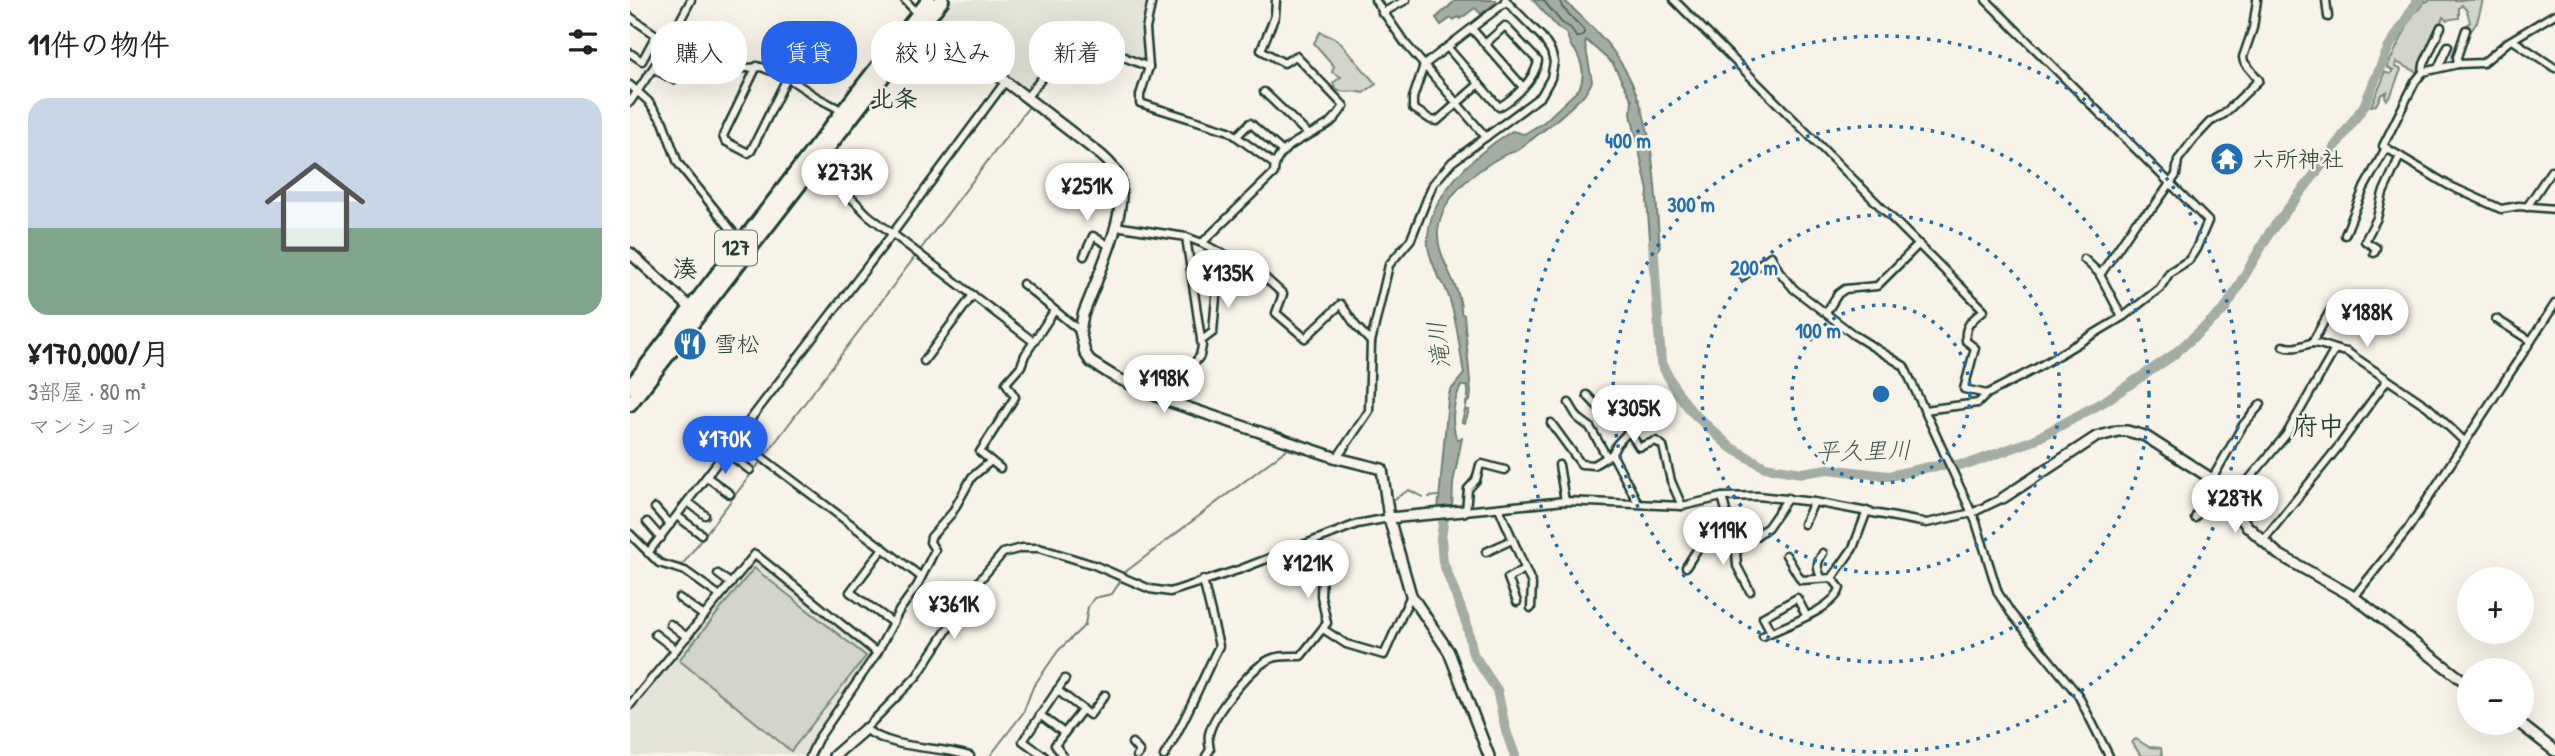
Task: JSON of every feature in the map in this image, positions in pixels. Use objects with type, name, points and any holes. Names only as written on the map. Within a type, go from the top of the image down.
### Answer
[{"type":"highway","name":"127","points":[[630,387],[816,162],[922,17],[929,0]]},
{"type":"highway","name":"127","points":[[630,404],[741,242],[843,111],[922,17],[942,0]]},
{"type":"street","points":[[679,21],[691,0]]},
{"type":"street","points":[[905,0],[927,21]]},
{"type":"street","points":[[1152,0],[1146,29],[1149,67],[1140,103],[1230,131],[1274,164]]},
{"type":"street","points":[[1202,243],[1274,173],[1274,164],[1283,152],[1332,122],[1344,106],[1296,56],[1284,64],[1261,50],[1275,16],[1276,0]]},
{"type":"street","points":[[1375,0],[1382,13],[1424,65],[1486,137]]},
{"type":"street","points":[[1382,13],[1406,0]]},
{"type":"street","points":[[1674,0],[1984,310],[1968,323],[1966,329],[1966,341],[1975,348],[1964,389],[1987,394]]},
{"type":"street","points":[[1924,410],[1978,403],[1987,394],[2046,363],[2122,317],[2160,288],[2170,272],[2189,260],[2208,221],[1986,0]]},
{"type":"street","points":[[2100,275],[2136,222],[2153,208],[2176,175],[2178,160],[2194,139],[2259,79],[2244,62],[2243,57],[2253,28],[2258,0]]},
{"type":"street","points":[[2325,0],[2328,17]]},
{"type":"street","points":[[1337,458],[1369,411],[1371,342],[1389,265],[1411,239],[1433,184],[1452,162],[1541,96],[1551,78],[1554,62],[1552,51],[1542,37],[1506,1],[1424,65],[1413,98],[1413,108],[1437,121],[1479,84]]},
{"type":"street","points":[[2423,72],[2458,64],[2483,63],[2555,14]]},
{"type":"street","points":[[630,16],[656,35],[642,61],[630,54]]},
{"type":"street","points":[[1448,48],[1499,107],[1523,87],[1538,66],[1538,61],[1505,26],[1485,44]]},
{"type":"street","points":[[2441,27],[2423,72],[2383,146],[2448,185],[2501,209],[2555,209]]},
{"type":"street","points":[[1026,99],[1081,30],[1088,29],[1126,58],[1149,67]]},
{"type":"street","points":[[1472,29],[1523,87]]},
{"type":"street","points":[[2458,64],[2457,57],[2466,30]]},
{"type":"street","points":[[2514,41],[2555,68]]},
{"type":"street","points":[[2438,68],[2448,46]]},
{"type":"street","points":[[757,66],[723,136],[725,141],[748,153],[751,151],[784,84]]},
{"type":"street","points":[[747,67],[761,68]]},
{"type":"street","points":[[630,102],[651,72]]},
{"type":"street","points":[[796,84],[843,111]]},
{"type":"street","points":[[648,553],[1005,84]]},
{"type":"street","points":[[1008,84],[1101,155],[1115,171],[1121,194],[1115,226],[1080,331],[1081,344],[1090,362],[1165,400],[1337,458],[1382,470],[1389,519],[1411,595],[1449,652],[1489,756]]},
{"type":"street","points":[[630,85],[663,122],[678,163],[741,242]]},
{"type":"street","points":[[1264,92],[1309,135]]},
{"type":"street","points":[[1237,136],[1250,123],[1283,152]]},
{"type":"street","points":[[2345,235],[2364,188],[2386,148]]},
{"type":"street","points":[[2374,253],[2376,248],[2365,241],[2377,218],[2383,192],[2400,156]]},
{"type":"street","points":[[816,162],[869,215],[1034,342]]},
{"type":"street","points":[[2527,207],[2550,171]]},
{"type":"street","points":[[1115,226],[1186,237],[1262,275],[1282,292],[1283,297],[1276,313],[1305,338],[1341,304],[1371,342]]},
{"type":"street","points":[[1084,256],[1093,236],[1108,245]]},
{"type":"street","points":[[1165,400],[1200,356],[1202,341],[1186,237]]},
{"type":"street","points":[[1826,313],[1838,294],[1845,289],[1877,286],[1919,244]]},
{"type":"street","points":[[630,253],[694,312]]},
{"type":"street","points":[[1743,276],[1771,256],[1794,289],[1854,335],[1904,366],[1972,513],[1983,540],[1998,593],[2011,613],[2078,695],[2109,756]]},
{"type":"street","points":[[1202,341],[1213,332],[1217,285],[1229,259]]},
{"type":"street","points":[[2084,259],[2100,275],[2122,317]]},
{"type":"street","points":[[1023,284],[1080,331]]},
{"type":"street","points":[[924,361],[973,295]]},
{"type":"street","points":[[2354,597],[2408,529],[2555,304]]},
{"type":"street","points":[[1000,468],[979,452],[1015,397],[1006,383],[1021,366],[1024,355],[1054,311]]},
{"type":"street","points":[[2312,343],[2330,311]]},
{"type":"street","points":[[2496,319],[2531,341]]},
{"type":"street","points":[[2283,346],[2295,348],[2312,343],[2334,351],[2347,352],[2428,407],[2464,441]]},
{"type":"street","points":[[2231,501],[2286,435],[2334,351]]},
{"type":"street","points":[[2262,542],[2339,446],[2387,380]]},
{"type":"street","points":[[1551,423],[1581,464],[1594,465],[1609,456],[1635,422],[1622,397],[1599,408],[1587,395]]},
{"type":"street","points":[[1569,402],[1578,418],[1590,427],[1638,503]]},
{"type":"street","points":[[2195,517],[2242,425],[2261,404]]},
{"type":"street","points":[[1629,431],[1639,447],[1656,441],[1663,446],[1671,481],[1682,506]]},
{"type":"street","points":[[834,756],[917,676],[979,581],[1003,553],[1022,548],[1039,548],[1094,565],[1157,591],[1178,590],[1241,569],[1357,524],[1564,501],[1682,506],[1722,497],[1788,498],[1919,522],[1938,522],[1972,513],[2003,498],[2096,437],[2118,431],[2145,436],[2213,480],[2262,542],[2289,562],[2354,597],[2457,676]]},
{"type":"street","points":[[736,438],[920,576]]},
{"type":"street","points":[[726,452],[750,470]]},
{"type":"street","points":[[810,756],[818,739],[877,653],[899,611],[916,586],[935,550],[930,542],[931,537],[952,513],[972,477],[990,461]]},
{"type":"street","points":[[1559,464],[1564,501]]},
{"type":"street","points":[[1465,511],[1468,489],[1476,480],[1479,465],[1505,470]]},
{"type":"street","points":[[707,477],[730,494]]},
{"type":"street","points":[[1686,567],[1707,534],[1720,531],[1727,522],[1722,497]]},
{"type":"street","points":[[1736,551],[1768,527],[1788,498]]},
{"type":"street","points":[[688,502],[705,515]]},
{"type":"street","points":[[1804,524],[1814,502]]},
{"type":"street","points":[[654,508],[670,525]]},
{"type":"street","points":[[1499,508],[1532,584],[1531,608]]},
{"type":"street","points":[[1832,578],[1853,548],[1867,511]]},
{"type":"street","points":[[677,516],[701,534]]},
{"type":"street","points":[[647,522],[661,538]]},
{"type":"street","points":[[1711,533],[1736,551]]},
{"type":"street","points":[[630,534],[662,564],[685,571],[720,596]]},
{"type":"street","points":[[1486,552],[1512,540]]},
{"type":"street","points":[[1206,756],[1210,750],[1208,740],[1211,728],[1243,680],[1268,660],[1300,656],[1327,623],[1321,596],[1322,569],[1314,541]]},
{"type":"street","points":[[883,548],[850,592],[893,623]]},
{"type":"street","points":[[1736,551],[1737,566],[1749,591]]},
{"type":"street","points":[[1821,577],[1816,568],[1823,553]]},
{"type":"street","points":[[630,705],[755,554],[877,653]]},
{"type":"street","points":[[1763,636],[1828,605],[1838,596],[1840,588],[1832,578],[1801,580],[1786,555]]},
{"type":"street","points":[[1517,602],[1508,578],[1525,569]]},
{"type":"street","points":[[718,574],[731,584]]},
{"type":"street","points":[[1164,756],[1186,719],[1199,684],[1219,646],[1203,580]]},
{"type":"street","points":[[1323,629],[1346,644],[1384,655],[1411,595]]},
{"type":"street","points":[[679,598],[704,616]]},
{"type":"street","points":[[1771,632],[1763,617],[1797,598],[1806,615]]},
{"type":"street","points":[[670,624],[687,637]]},
{"type":"street","points":[[655,634],[676,650]]},
{"type":"street","points":[[1044,756],[1023,741],[1065,679]]},
{"type":"street","points":[[1057,690],[1090,715],[1105,695]]},
{"type":"street","points":[[1063,756],[1055,745],[1083,709]]},
{"type":"street","points":[[1040,715],[1064,733]]},
{"type":"street","points":[[865,729],[877,737],[909,746],[970,756]]},
{"type":"street","points":[[2534,735],[2555,751]]},
{"type":"street","points":[[1132,743],[1140,752],[1137,756]]},
{"type":"shaded area","points":[[952,0],[1154,0],[1148,29],[1150,63],[1125,52],[1125,21],[1029,21],[1029,84],[1032,84],[1030,87],[1023,87],[1015,81],[1015,21],[939,21]]},
{"type":"shaded area","points":[[2425,0],[2483,0],[2477,22],[2471,31],[2467,25],[2470,22],[2467,11],[2462,5],[2459,8],[2459,18],[2446,20],[2443,17],[2425,55],[2421,71],[2417,72],[2396,62],[2395,67],[2401,69],[2391,95],[2386,100],[2388,91],[2381,95],[2376,105],[2371,106],[2384,72],[2390,74],[2393,71],[2387,67],[2409,17]]},
{"type":"shaded area","points":[[1320,32],[1338,40],[1376,84],[1363,93],[1336,90],[1333,83],[1341,77],[1332,72],[1334,66],[1314,43]]},
{"type":"shaded area","points":[[756,560],[872,653],[873,658],[807,756],[630,756],[630,709]]},
{"type":"shaded area","points":[[754,568],[866,656],[791,751],[679,660]]},
{"type":"shaded area","points":[[2136,739],[2149,747],[2161,748],[2162,756],[2141,756],[2132,742]]},
{"type":"water","points":[[1456,0],[1497,2],[1481,14],[1475,8],[1460,19],[1451,18],[1441,25],[1436,18]]},
{"type":"water","points":[[1533,0],[1564,0],[1613,52],[1631,81],[1640,104],[1651,151],[1660,248],[1654,255],[1651,250],[1648,191],[1631,114],[1632,100],[1613,64],[1586,40],[1592,81],[1586,92],[1532,139],[1470,177],[1453,196],[1441,218],[1438,242],[1458,292],[1461,313],[1464,315],[1471,392],[1470,401],[1467,402],[1467,386],[1461,386],[1453,412],[1457,439],[1462,438],[1453,483],[1452,509],[1438,511],[1448,399],[1450,391],[1464,374],[1452,308],[1428,246],[1429,228],[1444,194],[1469,164],[1512,131],[1524,134],[1544,122],[1579,89],[1582,69],[1575,50],[1566,33],[1558,28]]},
{"type":"water","points":[[1466,406],[1466,410],[1469,410],[1465,423],[1462,422]]},
{"type":"waterway","name":"平久里川","points":[[1653,242],[1661,363],[1691,411],[1730,447],[1765,467],[1802,473],[1828,469],[1889,476],[1929,467],[1969,464],[2034,440],[2105,401],[2172,356],[2225,309],[2270,232],[2364,106],[2388,49],[2418,0]]},
{"type":"waterway","points":[[920,250],[1028,108]]},
{"type":"waterway","points":[[764,457],[917,254]]},
{"type":"waterway","points":[[1124,573],[1287,449],[1377,474],[1381,504]]},
{"type":"waterway","points":[[665,562],[682,565],[761,461]]},
{"type":"waterway","points":[[1393,500],[1409,490],[1423,497]]},
{"type":"waterway","points":[[1429,497],[1438,496]]},
{"type":"waterway","name":"滝川","points":[[1446,504],[1441,538],[1443,562],[1467,625],[1473,654],[1497,690],[1506,731],[1515,756]]},
{"type":"waterway","points":[[990,756],[1023,713],[1033,687],[1058,651],[1085,625],[1088,607],[1094,598],[1112,594],[1121,580]]},
{"type":"place","name":"六所神社","points":[[2227,159]]},
{"type":"place","name":"雪松","points":[[690,344]]},
{"type":"district","name":"北条","points":[[894,99]]},
{"type":"district","name":"湊","points":[[685,269]]},
{"type":"district","name":"府中","points":[[2318,426]]}]
